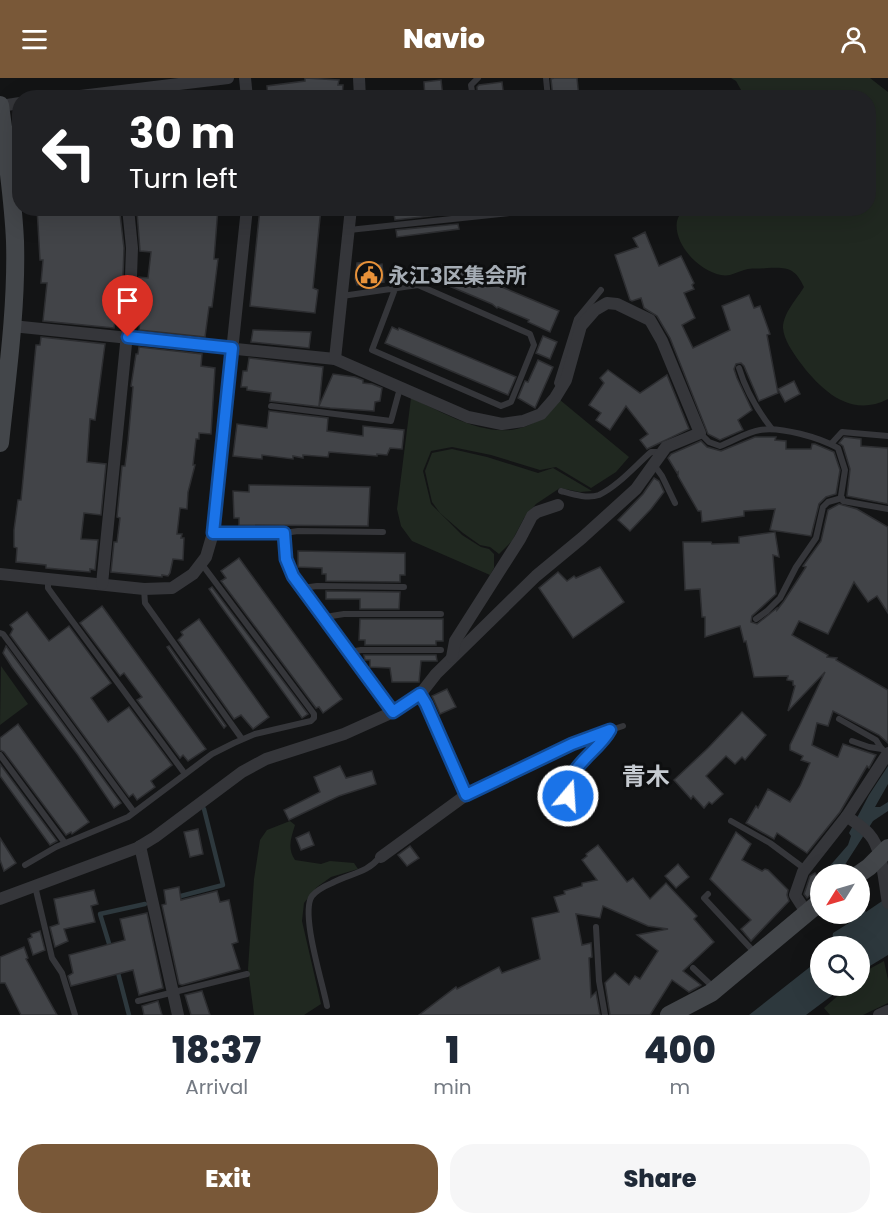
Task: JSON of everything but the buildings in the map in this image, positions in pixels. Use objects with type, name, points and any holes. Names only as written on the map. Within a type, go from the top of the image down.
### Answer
[{"type":"street","points":[[145,90],[228,78]]},
{"type":"street","points":[[0,105],[12,208]]},
{"type":"street","points":[[0,443],[12,326],[15,242],[13,216]]},
{"type":"street","points":[[102,584],[128,337],[132,275],[128,216]]},
{"type":"street","points":[[0,574],[144,589],[172,588],[193,574],[206,557],[213,533],[245,216]]},
{"type":"street","points":[[335,359],[350,216]]},
{"type":"street","points":[[0,899],[140,846],[242,772],[266,759],[344,734],[393,712],[420,694],[452,657],[537,576],[636,489],[666,447],[700,433],[663,341],[650,320],[617,304],[607,303],[595,310],[581,326],[566,380],[555,398],[541,414],[523,421],[502,424],[468,417],[335,359],[12,326]]},
{"type":"street","points":[[452,657],[455,641],[520,539],[532,516],[537,512],[558,506]]},
{"type":"street","points":[[213,533],[284,533],[286,559],[293,576],[393,712]]},
{"type":"street","points":[[381,856],[466,795],[420,694]]},
{"type":"street","points":[[810,905],[795,896],[805,869],[849,818],[886,751]]},
{"type":"street","points":[[849,818],[869,834],[883,858],[888,903]]},
{"type":"street","points":[[140,846],[177,1015]]},
{"type":"street","points":[[870,867],[883,858]]},
{"type":"street","points":[[669,1015],[716,989],[810,910]]},
{"type":"street","points":[[879,1015],[888,1011]]},
{"type":"lane","points":[[348,231],[458,216]]},
{"type":"lane","points":[[342,296],[394,288],[418,285],[530,334],[534,345],[511,402],[501,406],[372,350],[394,288]]},
{"type":"lane","points":[[560,390],[557,383],[576,319],[601,290]]},
{"type":"lane","points":[[740,368],[745,386],[757,410],[772,429]]},
{"type":"lane","points":[[271,406],[391,421],[400,387]]},
{"type":"lane","points":[[700,433],[715,446],[759,430],[772,429],[831,444],[838,448],[845,470],[842,498]]},
{"type":"lane","points":[[831,444],[842,432],[888,436]]},
{"type":"lane","points":[[561,491],[580,496],[598,495],[616,483],[651,452],[663,452]]},
{"type":"lane","points":[[654,464],[675,503]]},
{"type":"lane","points":[[842,498],[843,501],[888,508]]},
{"type":"lane","points":[[756,619],[780,598],[796,567],[816,538],[823,507],[828,502],[842,498]]},
{"type":"lane","points":[[284,533],[298,531],[383,532]]},
{"type":"lane","points":[[25,864],[65,843],[128,817],[212,754],[255,734],[311,721],[314,718],[314,714],[201,563]]},
{"type":"lane","points":[[48,579],[48,588],[185,774]]},
{"type":"lane","points":[[302,588],[317,586],[404,587]]},
{"type":"lane","points":[[144,589],[145,603],[242,739]]},
{"type":"lane","points":[[323,617],[344,614],[441,614]]},
{"type":"lane","points":[[0,633],[3,634],[134,812]]},
{"type":"lane","points":[[349,652],[441,650]]},
{"type":"lane","points":[[839,719],[876,740],[886,751]]},
{"type":"lane","points":[[466,795],[572,744],[623,726]]},
{"type":"lane","points":[[568,796],[572,777],[577,769],[606,738],[610,730]]},
{"type":"lane","points":[[852,741],[886,751]]},
{"type":"lane","points":[[0,755],[65,843]]},
{"type":"lane","points":[[731,821],[770,843],[805,869]]},
{"type":"lane","points":[[327,1006],[309,923],[308,908],[312,896],[321,888],[372,867],[381,856]]},
{"type":"lane","points":[[35,886],[52,958],[62,974],[75,1015]]},
{"type":"lane","points":[[708,894],[704,898],[757,954]]},
{"type":"lane","points":[[596,927],[599,981],[604,1015]]},
{"type":"lane","points":[[693,968],[716,989]]},
{"type":"lane","points":[[138,1001],[247,974]]},
{"type":"shaded area","points":[[731,78],[870,78],[888,92],[888,399],[874,404],[861,405],[837,398],[816,382],[799,361],[787,341],[783,328],[788,312],[804,287],[797,275],[780,268],[744,270],[728,275],[713,272],[704,268],[689,255],[679,239],[677,230],[680,216],[876,216],[876,90],[741,90],[736,81]]},
{"type":"shaded area","points":[[411,398],[468,423],[498,430],[512,430],[532,424],[560,400],[629,457],[616,472],[591,488],[556,467],[540,470],[491,455],[452,447],[431,451],[423,471],[431,504],[462,535],[494,554],[494,568],[490,575],[412,541],[401,526],[397,509]]},
{"type":"shaded area","points":[[452,449],[538,473],[553,468],[592,491],[580,492],[560,488],[536,504],[524,518],[512,541],[499,554],[463,533],[440,513],[432,502],[425,471],[432,453]]},
{"type":"shaded area","points":[[1,666],[28,704],[0,725]]},
{"type":"shaded area","points":[[888,766],[888,784],[875,807],[888,802],[888,811],[873,821],[845,864],[831,864],[848,845],[851,836],[849,833],[869,795]]},
{"type":"shaded area","points":[[290,821],[295,825],[290,847],[295,860],[321,864],[330,861],[354,863],[358,869],[331,877],[317,887],[304,903],[302,921],[321,1004],[304,1015],[254,1015],[248,969],[254,879],[260,840],[267,830]]},
{"type":"shaded area","points":[[888,897],[888,955],[870,966],[870,936],[833,936],[833,933],[847,924],[870,924],[870,909]]},
{"type":"shaded area","points":[[884,961],[888,980],[888,1003],[863,1015],[830,1015],[824,1008],[838,996],[870,996],[870,969]]},
{"type":"shaded area","points":[[810,967],[810,996],[832,996],[806,1015],[749,1015]]},
{"type":"waterway","points":[[177,897],[223,885],[204,809]]},
{"type":"waterway","points":[[111,950],[100,914],[145,904]]},
{"type":"waterway","points":[[117,969],[129,1015]]},
{"type":"place","name":"永江3区集会所","points":[[369,275]]},
{"type":"district","name":"青木","points":[[646,776]]},
{"type":"route","points":[[128,337],[232,348],[213,533],[284,533],[286,559],[293,576],[393,712],[420,694],[466,795],[572,744],[610,730],[606,738],[577,769],[572,777],[568,796]]}]
